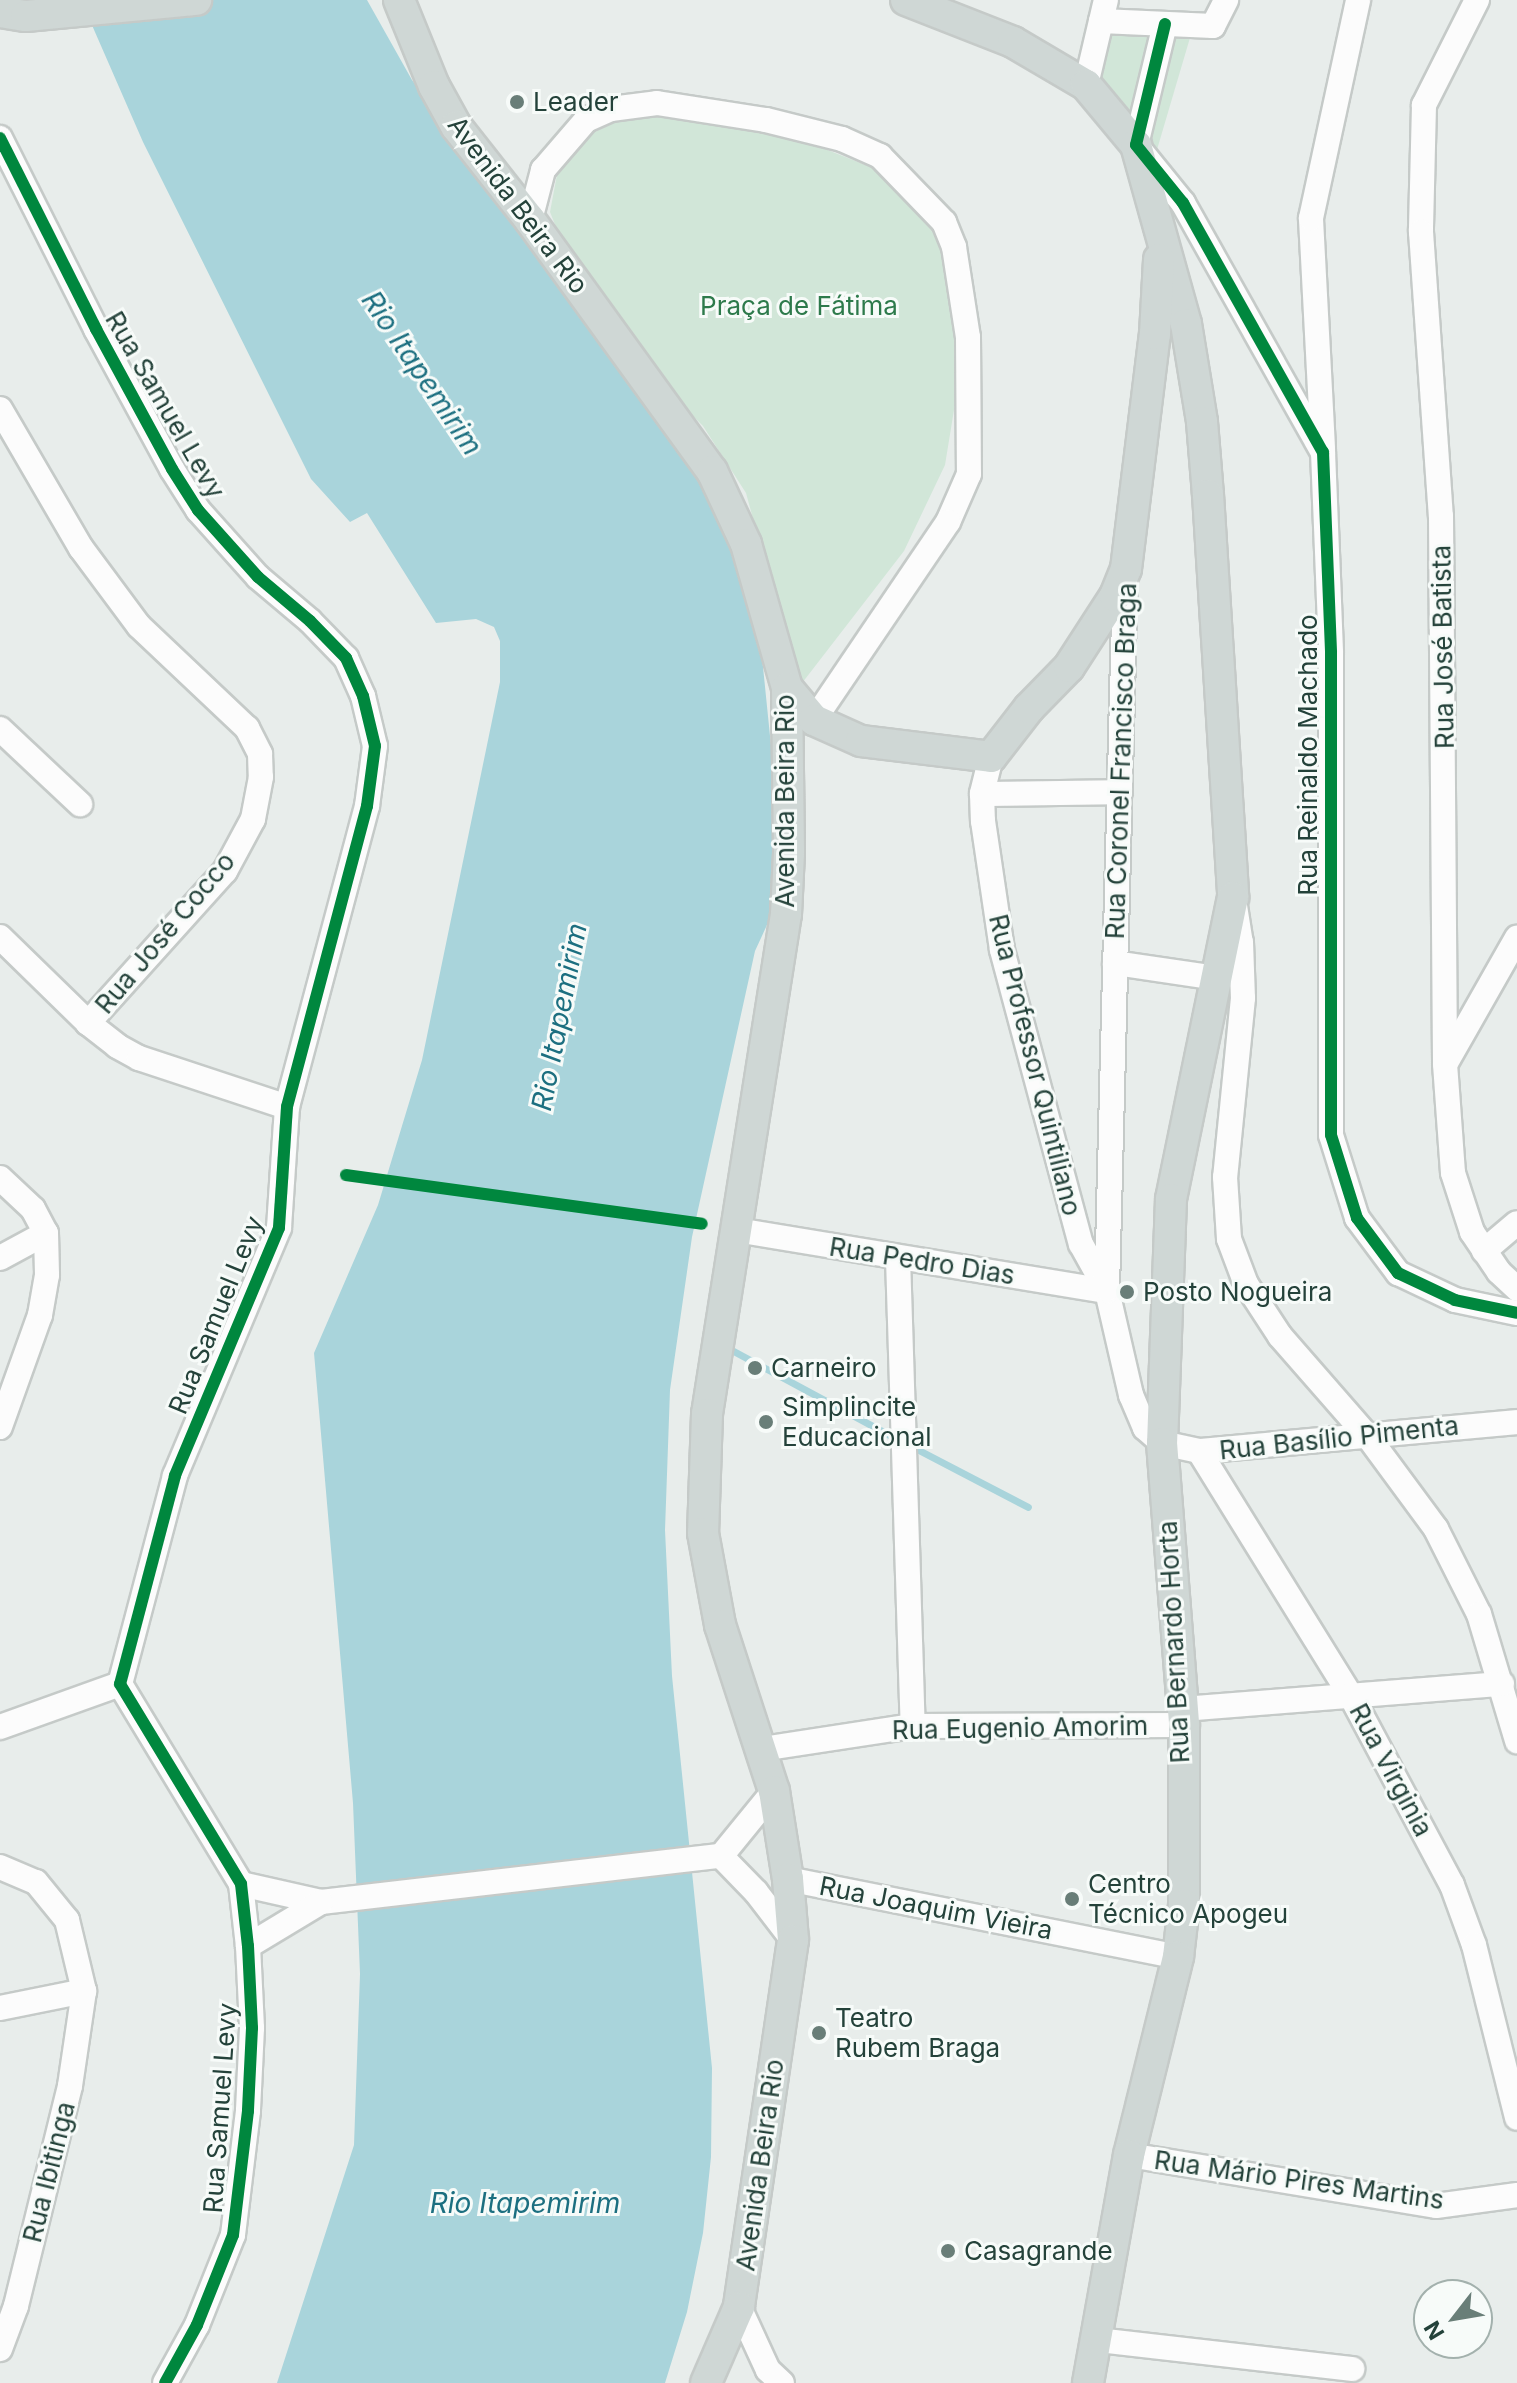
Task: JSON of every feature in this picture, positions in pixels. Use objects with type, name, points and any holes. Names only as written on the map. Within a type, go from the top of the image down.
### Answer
[{"type":"main road","points":[[13,14],[196,0]]},
{"type":"main road","name":"Avenida Beira Rio","points":[[399,0],[434,86],[456,126],[530,220],[712,471],[746,544],[787,688],[789,853],[786,914],[707,1414],[703,1533],[720,1625],[774,1791],[788,1879],[793,1940],[739,2307],[706,2383]]},
{"type":"main road","points":[[906,0],[1013,42],[1086,85],[1136,145]]},
{"type":"main road","name":"Rua Bernardo Horta","points":[[1088,2383],[1129,2155],[1178,1957],[1184,1905],[1183,1717],[1162,1443],[1171,1199],[1233,897],[1202,422],[1186,324],[1136,145]]},
{"type":"main road","name":"Rua Coronel Francisco Braga","points":[[1126,569],[1155,334],[1160,232]]},
{"type":"main road","name":"Rua Professor Quintiliano","points":[[991,757],[1029,708],[1069,667],[1115,596],[1126,569]]},
{"type":"main road","points":[[787,688],[814,720],[861,741],[991,757]]},
{"type":"street","points":[[1086,85],[1104,11],[1165,24],[1213,26],[1226,0]]},
{"type":"street","points":[[1323,452],[1311,218],[1358,0]]},
{"type":"street","name":"Rua José Batista","points":[[1477,0],[1424,105],[1421,232],[1441,516],[1445,1064],[1453,1173],[1472,1232],[1499,1272],[1517,1288]]},
{"type":"street","points":[[1136,145],[1165,24]]},
{"type":"street","points":[[530,220],[543,170],[586,120],[611,109],[657,103],[766,120],[842,139],[880,156],[944,222],[954,247],[968,337],[969,474],[940,535],[814,720]]},
{"type":"street","name":"Rua Samuel Levy","points":[[0,138],[96,329],[198,510],[258,577],[310,621],[346,658],[363,696],[375,746],[367,806],[287,1107],[279,1228],[175,1476],[120,1684],[241,1884],[248,1946],[250,2070],[233,2235],[197,2325],[165,2383]]},
{"type":"street","name":"Rua Reinaldo Machado","points":[[1136,145],[1183,203],[1323,452],[1331,653],[1331,1135],[1357,1218],[1398,1273],[1455,1300],[1517,1313]]},
{"type":"street","name":"Rua José Cocco","points":[[0,409],[81,548],[139,626],[247,728],[260,754],[261,777],[253,819],[225,871],[88,1023]]},
{"type":"street","name":"Rua Coronel Francisco Braga","points":[[1107,1291],[1126,569]]},
{"type":"street","points":[[0,729],[80,804]]},
{"type":"street","name":"Rua Professor Quintiliano","points":[[991,757],[982,794],[1002,950],[1081,1244],[1107,1291],[1136,1413],[1162,1443]]},
{"type":"street","points":[[982,794],[1120,792]]},
{"type":"street","points":[[1233,897],[1241,942],[1243,998],[1225,1177],[1229,1239],[1246,1284],[1280,1336],[1369,1438],[1436,1529],[1479,1614],[1517,1741]]},
{"type":"street","points":[[0,937],[88,1023],[139,1058],[287,1107]]},
{"type":"street","points":[[1445,1064],[1517,938]]},
{"type":"street","points":[[1115,963],[1216,978]]},
{"type":"street","points":[[0,1178],[33,1209],[46,1233],[47,1275],[40,1315],[0,1427]]},
{"type":"street","points":[[1484,1251],[1517,1223]]},
{"type":"street","name":"Rua Pedro Dias","points":[[737,1230],[1107,1291]]},
{"type":"street","points":[[0,1258],[46,1233]]},
{"type":"street","points":[[898,1258],[913,1726]]},
{"type":"street","name":"Rua Basílio Pimenta","points":[[1162,1443],[1199,1451],[1369,1438],[1486,1422],[1517,1422]]},
{"type":"street","name":"Rua Virginia","points":[[1199,1451],[1351,1696],[1452,1885],[1474,1945],[1517,2118]]},
{"type":"street","points":[[0,1727],[120,1684]]},
{"type":"street","name":"Rua Eugenio Amorim","points":[[762,1749],[913,1726],[1183,1717],[1351,1696],[1502,1684]]},
{"type":"street","points":[[241,1884],[326,1902],[716,1857],[774,1791]]},
{"type":"street","points":[[716,1857],[756,1892],[793,1940]]},
{"type":"street","points":[[0,1867],[36,1882],[67,1920],[84,1991],[0,2008]]},
{"type":"street","name":"Rua Joaquim Vieira","points":[[788,1879],[1178,1957]]},
{"type":"street","points":[[248,1946],[326,1902]]},
{"type":"street","name":"Rua Ibitinga","points":[[0,2349],[16,2306],[70,2086],[84,1991]]},
{"type":"street","name":"Rua Mário Pires Martins","points":[[1129,2155],[1436,2206],[1517,2195]]},
{"type":"street","points":[[739,2307],[768,2370],[782,2383]]},
{"type":"street","points":[[1098,2340],[1352,2369]]},
{"type":"green space","points":[[1108,30],[1192,31],[1156,153],[1097,78]]},
{"type":"green space","name":"Praça de Fátima","points":[[657,114],[805,141],[878,170],[943,228],[961,367],[945,465],[904,551],[799,687],[746,493],[703,426],[654,377],[562,242],[550,212],[559,164],[581,140],[620,118]]},
{"type":"water","name":"Rio Itapemirim","points":[[81,0],[367,0],[412,80],[595,325],[710,496],[731,540],[761,647],[777,805],[778,901],[755,951],[692,1237],[670,1390],[665,1530],[672,1676],[712,2068],[711,2157],[703,2233],[687,2312],[665,2383],[277,2383],[354,2145],[360,1974],[353,1803],[314,1353],[378,1205],[422,1060],[500,682],[500,641],[494,627],[476,619],[436,623],[367,513],[350,522],[311,479],[143,142]]},
{"type":"waterway","points":[[726,1347],[893,1437]]},
{"type":"waterway","points":[[909,1445],[1028,1507]]},
{"type":"cycle path","points":[[1165,24],[1136,145],[1183,203],[1323,452],[1331,653],[1331,1135],[1357,1218],[1398,1273],[1455,1300],[1517,1313]]},
{"type":"cycle path","points":[[0,138],[96,329],[172,469],[198,510],[258,577],[310,621],[346,658],[363,696],[375,746],[367,806],[287,1107],[279,1228],[175,1476],[120,1684],[241,1884],[248,1946],[252,2028],[248,2111],[233,2235],[197,2325],[165,2383]]},
{"type":"cycle path","points":[[346,1175],[702,1224]]},
{"type":"place","name":"Leader","points":[[517,102]]},
{"type":"place","name":"Posto Nogueira","points":[[1127,1292]]},
{"type":"place","name":"Carneiro","points":[[755,1368]]},
{"type":"place","name":"Simplincite Educacional","points":[[766,1422]]},
{"type":"place","name":"Centro Técnico Apogeu","points":[[1072,1899]]},
{"type":"place","name":"Teatro Rubem Braga","points":[[819,2033]]},
{"type":"place","name":"Casagrande","points":[[948,2251]]}]
